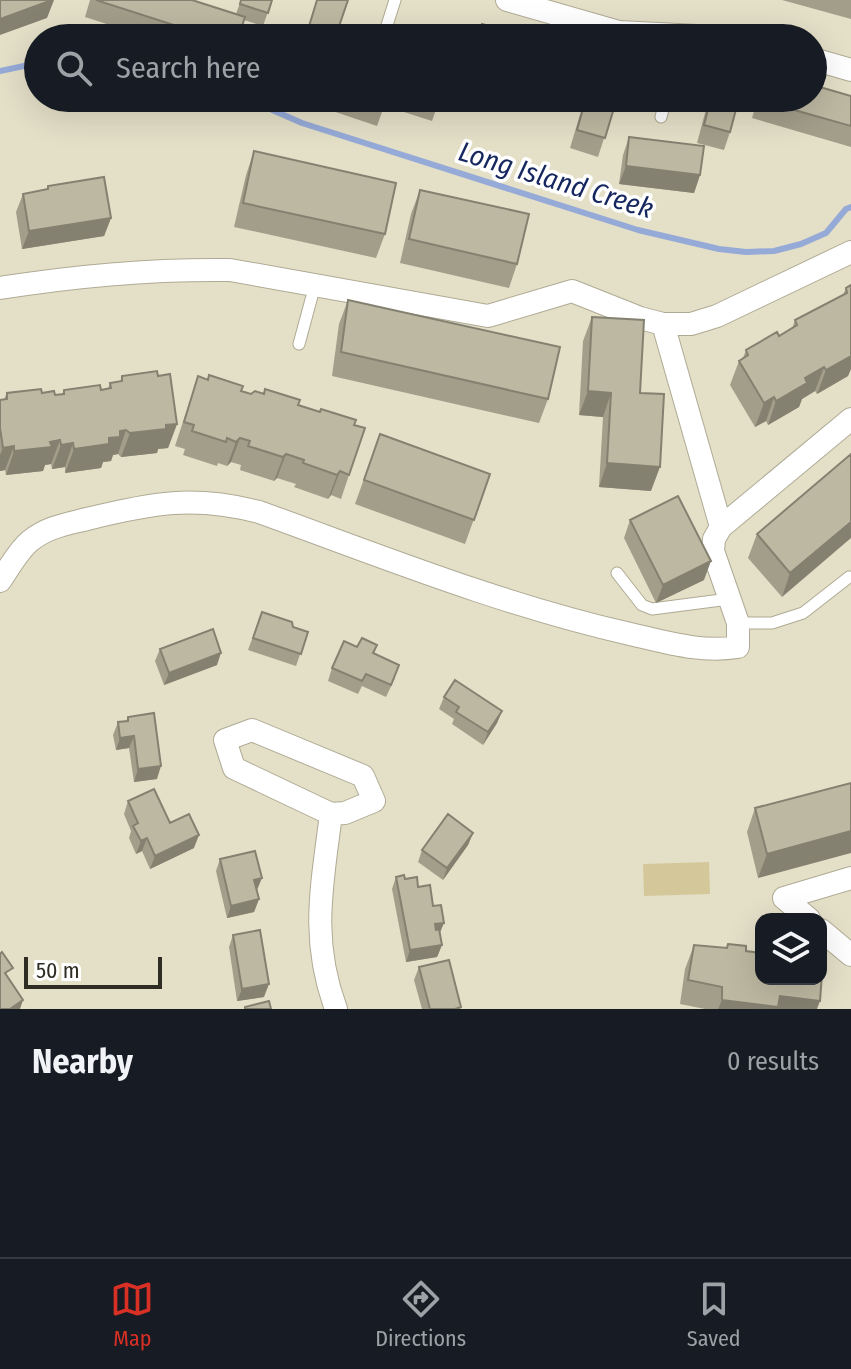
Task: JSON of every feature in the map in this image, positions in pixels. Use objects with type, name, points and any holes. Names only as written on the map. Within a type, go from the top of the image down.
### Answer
[{"type":"street","points":[[507,0],[591,24]]},
{"type":"street","points":[[827,63],[851,70]]},
{"type":"street","points":[[0,288],[44,281],[230,270],[488,316],[572,291],[640,318],[663,324],[691,324],[717,316],[851,252]]},
{"type":"street","points":[[663,324],[721,527]]},
{"type":"street","points":[[0,581],[28,543],[47,530],[142,505],[193,500],[259,512],[499,599],[583,623],[695,649],[738,647],[738,623],[713,551],[714,539],[721,527],[851,419]]},
{"type":"street","points":[[252,730],[363,776],[374,801],[345,813],[331,814],[234,768],[225,740],[252,730]]},
{"type":"street","points":[[331,814],[319,908],[320,951],[336,1009]]},
{"type":"street","points":[[802,913],[784,898],[851,878]]},
{"type":"street","points":[[827,935],[851,955]]},
{"type":"lane","points":[[387,24],[395,0]]},
{"type":"lane","points":[[661,117],[662,112]]},
{"type":"lane","points":[[299,344],[315,285]]},
{"type":"lane","points":[[617,573],[642,605],[652,609],[729,599]]},
{"type":"lane","points":[[738,623],[772,623],[803,613],[849,577]]},
{"type":"shaded area","points":[[709,862],[710,894],[644,896],[643,864]]},
{"type":"building","points":[[0,0],[52,0],[0,19]]},
{"type":"building","points":[[96,0],[192,0],[245,17],[243,24],[171,24]]},
{"type":"building","points":[[241,0],[272,0],[268,13],[240,4]]},
{"type":"building","points":[[317,0],[348,0],[340,24],[310,24]]},
{"type":"building","points":[[827,89],[851,96],[851,126],[801,112],[827,112]]},
{"type":"building","points":[[582,112],[613,112],[605,138],[577,130]]},
{"type":"building","points":[[707,112],[735,112],[730,132],[704,125]]},
{"type":"building","points":[[629,137],[704,146],[700,175],[626,166]]},
{"type":"building","points":[[254,151],[396,183],[385,234],[243,203]]},
{"type":"building","points":[[104,177],[111,218],[29,231],[23,194],[48,189],[48,186]]},
{"type":"building","points":[[420,190],[529,214],[517,264],[409,239]]},
{"type":"building","points":[[851,285],[851,356],[805,378],[807,383],[776,401],[774,397],[764,403],[739,361],[748,355],[746,350],[777,332],[779,336],[797,325],[795,320],[847,293],[846,288]]},
{"type":"building","points":[[348,300],[560,347],[548,399],[341,352]]},
{"type":"building","points":[[592,317],[644,320],[640,393],[664,394],[660,467],[607,463],[611,393],[588,391]]},
{"type":"building","points":[[157,371],[158,376],[170,374],[177,424],[166,425],[166,429],[130,433],[120,431],[120,437],[109,438],[109,444],[74,449],[73,443],[61,445],[60,440],[50,442],[52,447],[14,451],[14,446],[3,448],[0,400],[7,399],[7,393],[41,389],[42,393],[54,391],[55,395],[64,394],[64,390],[100,385],[101,390],[111,388],[110,383],[122,381],[122,376]]},
{"type":"building","points":[[209,375],[243,386],[241,391],[264,394],[265,389],[300,400],[298,405],[356,420],[354,425],[365,428],[349,475],[340,471],[337,475],[286,454],[283,457],[248,446],[250,441],[240,438],[236,442],[227,438],[226,442],[192,431],[194,425],[184,422],[198,376],[208,380]]},
{"type":"building","points":[[380,434],[490,474],[474,520],[364,480]]},
{"type":"building","points":[[851,454],[851,522],[790,573],[757,534]]},
{"type":"building","points":[[678,496],[711,561],[663,585],[630,520]]},
{"type":"building","points":[[262,612],[292,622],[293,627],[308,632],[301,654],[253,638]]},
{"type":"building","points":[[213,629],[221,653],[169,673],[160,649]]},
{"type":"building","points":[[362,638],[377,645],[373,653],[399,665],[391,685],[366,674],[362,681],[332,668],[344,641],[357,647]]},
{"type":"building","points":[[455,680],[502,711],[488,732],[456,712],[459,707],[444,697]]},
{"type":"building","points":[[154,713],[161,766],[138,769],[134,736],[120,738],[118,722],[128,721],[128,717]]},
{"type":"building","points":[[851,783],[851,831],[767,854],[755,808]]},
{"type":"building","points":[[154,789],[170,823],[189,814],[199,835],[155,856],[147,838],[141,841],[133,826],[138,823],[128,801]]},
{"type":"building","points":[[448,814],[473,833],[447,868],[422,850]]},
{"type":"building","points":[[255,851],[262,878],[254,880],[259,899],[231,906],[220,859]]},
{"type":"building","points":[[404,875],[405,879],[417,877],[418,887],[430,885],[433,906],[441,905],[444,923],[435,924],[442,945],[410,950],[396,877]]},
{"type":"building","points":[[260,930],[269,984],[242,989],[233,935]]},
{"type":"building","points":[[728,944],[746,946],[746,951],[755,952],[755,985],[821,985],[820,1001],[780,996],[778,1007],[722,1000],[722,987],[688,980],[694,945],[727,948]]},
{"type":"building","points":[[2,952],[13,968],[5,973],[23,1000],[10,1009],[0,1009]]},
{"type":"building","points":[[449,960],[461,1007],[430,1009],[419,967]]},
{"type":"building","points":[[269,1001],[271,1009],[245,1009],[245,1007]]},
{"type":"waterway","name":"Long Island Creek","points":[[0,71],[24,66]]},
{"type":"waterway","name":"Long Island Creek","points":[[277,112],[302,123],[638,230],[719,249],[774,251],[801,244],[826,233],[851,207]]}]
